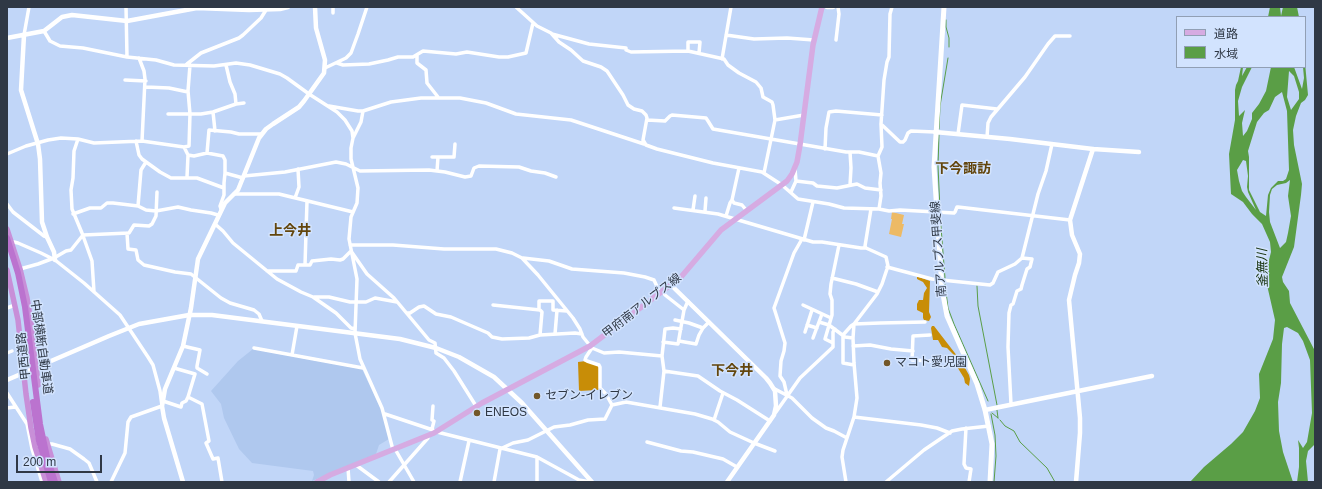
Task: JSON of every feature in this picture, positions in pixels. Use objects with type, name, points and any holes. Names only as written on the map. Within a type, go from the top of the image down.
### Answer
[{"type":"highway","name":"甲西道路","points":[[7,229],[8,242],[20,269],[30,316],[40,408],[47,444],[59,482]]},
{"type":"highway","name":"中部横断自動車道","points":[[8,242],[23,308],[35,424],[50,482]]},
{"type":"highway","name":"中部横断自動車道","points":[[8,242],[18,273],[25,307],[40,424],[47,457],[55,482]]},
{"type":"highway","name":"甲西道路","points":[[7,270],[15,305],[28,412],[34,448],[46,482]]},
{"type":"main road","name":"甲府南アルプス線","points":[[317,482],[356,464],[428,436],[476,406],[591,347],[687,271],[716,235],[782,185],[790,177],[795,167],[800,145],[814,40],[822,7]]},
{"type":"main road","name":"南アルプス甲斐線","points":[[944,7],[934,167],[941,281],[943,301],[947,316],[977,384],[989,426],[992,456],[990,482]]},
{"type":"street","points":[[28,7],[24,35],[21,90],[38,144],[42,222],[54,252],[53,259]]},
{"type":"street","points":[[126,7],[128,21],[127,57]]},
{"type":"street","points":[[7,38],[44,31],[62,17],[72,15],[128,21],[197,8],[266,10],[288,7]]},
{"type":"street","points":[[225,199],[238,190],[261,134],[273,124],[294,111],[321,79],[325,68],[325,60],[316,28],[315,7]]},
{"type":"street","points":[[333,7],[333,13]]},
{"type":"street","points":[[325,68],[346,58],[351,53],[367,7]]},
{"type":"street","points":[[516,7],[533,23],[551,33],[589,44],[626,48],[626,50],[632,52],[688,51],[724,59],[734,70],[751,78],[759,85],[763,97],[772,102],[774,120],[764,173]]},
{"type":"street","points":[[722,59],[731,7]]},
{"type":"street","points":[[827,7],[833,7]]},
{"type":"street","points":[[836,40],[840,14],[838,7]]},
{"type":"street","points":[[879,209],[882,196],[881,173],[878,156],[882,147],[881,124],[884,80],[888,57],[890,14],[892,7]]},
{"type":"street","points":[[7,154],[18,149],[56,138],[78,139],[94,143],[142,141],[184,147],[189,146],[190,114],[188,64],[200,53],[239,38],[262,18],[266,10]]},
{"type":"street","points":[[337,63],[344,66],[384,61],[398,57],[413,58],[423,51],[456,54],[467,52],[504,57],[526,53],[533,23]]},
{"type":"street","points":[[44,31],[50,42],[56,45],[83,48],[127,57],[156,60],[174,65],[188,64],[214,66],[236,63],[244,64],[280,74],[293,81],[326,106],[337,112],[345,120],[352,131],[353,138]]},
{"type":"street","points":[[551,33],[558,42],[571,50],[583,61],[604,68],[623,94],[628,105],[634,109],[642,111],[647,120],[643,140],[644,144]]},
{"type":"street","points":[[726,36],[754,39],[787,38],[814,40]]},
{"type":"street","points":[[987,137],[988,124],[997,109],[1026,77],[1055,36],[1070,36]]},
{"type":"street","points":[[688,51],[688,42],[700,42],[700,54]]},
{"type":"street","points":[[417,55],[417,63],[426,70],[427,83],[438,98]]},
{"type":"street","points":[[139,58],[146,81],[142,141]]},
{"type":"street","points":[[226,65],[230,82],[235,94],[236,104]]},
{"type":"street","points":[[125,80],[146,81]]},
{"type":"street","points":[[146,87],[169,88],[188,92]]},
{"type":"street","points":[[326,106],[363,111],[391,102],[421,98],[460,98],[492,105],[516,114],[563,118],[657,149],[713,163],[759,171],[782,185],[798,199],[844,208],[879,209],[889,211],[955,212],[958,207],[1070,220]]},
{"type":"street","points":[[168,114],[213,112],[236,104],[244,103]]},
{"type":"street","points":[[958,134],[962,106],[997,109]]},
{"type":"street","points":[[363,111],[361,122],[353,138],[350,153],[358,188],[357,203],[351,217],[350,245],[356,273],[355,331],[359,356],[363,368],[385,414],[394,449],[414,482]]},
{"type":"street","points":[[825,149],[826,128],[829,112],[836,111],[882,115]]},
{"type":"street","points":[[213,112],[215,131]]},
{"type":"street","points":[[647,120],[665,121],[672,115],[706,118],[713,129],[800,145],[860,152],[878,156]]},
{"type":"street","points":[[774,120],[804,115]]},
{"type":"street","points":[[881,124],[900,142],[903,142],[908,133],[911,131],[936,132],[1093,149],[1139,152]]},
{"type":"street","points":[[208,153],[209,130],[239,134],[261,134]]},
{"type":"street","points":[[78,139],[74,151],[74,178],[71,190],[73,214],[83,235],[92,261],[94,292]]},
{"type":"street","points":[[136,141],[139,155],[146,162],[171,178],[197,178],[224,188]]},
{"type":"street","points":[[432,157],[454,157],[455,144]]},
{"type":"street","points":[[887,267],[941,281],[990,285],[993,283],[998,272],[1015,264],[1022,258],[1038,194],[1046,172],[1052,144]]},
{"type":"street","points":[[184,147],[188,155],[187,177]]},
{"type":"street","points":[[1076,482],[1080,433],[1078,392],[1069,300],[1080,254],[1072,235],[1070,220],[1093,149]]},
{"type":"street","points":[[850,152],[850,185]]},
{"type":"street","points":[[162,403],[165,389],[183,346],[198,259],[225,199],[225,160],[223,156],[208,153],[194,156],[188,155]]},
{"type":"street","points":[[437,171],[438,157]]},
{"type":"street","points":[[138,206],[141,170],[146,162]]},
{"type":"street","points":[[225,173],[243,177],[336,162],[346,164],[353,169],[360,171],[437,171],[461,177],[469,177],[476,166],[486,165],[519,167],[556,177]]},
{"type":"street","points":[[791,192],[796,181],[795,167]]},
{"type":"street","points":[[726,216],[732,200],[739,168]]},
{"type":"street","points":[[295,198],[299,187],[298,169]]},
{"type":"street","points":[[796,181],[813,183],[817,186],[837,188],[857,184],[865,188],[881,190]]},
{"type":"street","points":[[83,235],[129,233],[134,224],[149,226],[155,220],[157,192]]},
{"type":"street","points":[[234,194],[279,194],[353,212]]},
{"type":"street","points":[[693,210],[695,196]]},
{"type":"street","points":[[705,211],[706,198]]},
{"type":"street","points":[[732,200],[734,203],[742,205],[747,211]]},
{"type":"street","points":[[305,265],[307,201]]},
{"type":"street","points":[[787,395],[784,382],[780,376],[780,361],[785,343],[774,308],[794,253],[807,230],[813,202]]},
{"type":"street","points":[[73,214],[90,208],[101,208],[107,203],[138,206],[146,210],[156,211],[178,207],[218,215]]},
{"type":"street","points":[[7,204],[13,212],[47,237]]},
{"type":"street","points":[[674,208],[705,211],[726,216],[813,242],[866,248],[886,258],[888,260],[887,267],[878,292],[854,324],[843,335],[844,363],[854,365]]},
{"type":"street","points":[[866,248],[865,244],[871,209]]},
{"type":"street","points":[[215,224],[233,243],[277,280],[313,297],[336,313],[355,331]]},
{"type":"street","points":[[127,233],[128,249],[136,250],[138,260],[144,265],[192,274],[221,298],[230,303],[254,310],[262,321]]},
{"type":"street","points":[[20,269],[53,259],[62,252],[74,248],[83,235]]},
{"type":"street","points":[[8,242],[28,246],[53,259],[120,315],[153,365],[160,391],[164,418],[183,482]]},
{"type":"street","points":[[350,245],[393,245],[444,249],[491,248],[512,253],[522,258],[549,262],[572,269],[624,273],[645,277],[654,280],[661,292],[684,310]]},
{"type":"street","points":[[833,343],[824,339],[833,311],[830,294],[839,245]]},
{"type":"street","points":[[267,271],[296,271],[298,265],[310,265],[312,262],[331,258],[340,260],[351,251]]},
{"type":"street","points":[[351,251],[367,274],[398,302],[429,340],[435,343],[436,353],[444,358],[454,371],[476,406]]},
{"type":"street","points":[[522,258],[573,318],[591,347],[604,353],[619,352],[662,356]]},
{"type":"street","points":[[1011,404],[1008,348],[1009,313],[1017,291],[1021,289],[1027,269],[1030,267],[1032,260],[1022,258]]},
{"type":"street","points":[[832,278],[856,284],[878,292]]},
{"type":"street","points":[[671,285],[766,378],[773,388],[776,401],[774,415]]},
{"type":"street","points":[[313,297],[329,297],[343,301],[356,302],[366,302],[374,298],[398,302]]},
{"type":"street","points":[[540,335],[542,312],[539,310],[539,301],[553,301],[553,310],[567,311]]},
{"type":"street","points":[[679,341],[684,310],[688,301]]},
{"type":"street","points":[[7,308],[15,305]]},
{"type":"street","points":[[493,305],[539,310]]},
{"type":"street","points":[[803,305],[831,318]]},
{"type":"street","points":[[407,313],[424,306],[432,312],[451,317],[496,338],[520,339],[540,335],[582,334]]},
{"type":"street","points":[[555,334],[557,310]]},
{"type":"street","points":[[805,332],[812,310]]},
{"type":"street","points":[[813,338],[822,314]]},
{"type":"street","points":[[7,380],[139,324],[189,315],[212,315],[297,326],[355,331],[400,339],[436,348],[459,357],[494,377],[522,403],[591,482]]},
{"type":"street","points":[[675,320],[703,328]]},
{"type":"street","points":[[663,342],[678,344],[679,341],[696,344],[703,328],[709,322]]},
{"type":"street","points":[[819,322],[829,325],[846,337],[853,338]]},
{"type":"street","points":[[854,324],[925,322]]},
{"type":"street","points":[[846,482],[842,457],[854,417],[857,398],[853,346],[854,324]]},
{"type":"street","points":[[807,325],[817,328]]},
{"type":"street","points":[[292,355],[297,326]]},
{"type":"street","points":[[660,407],[664,371],[662,356],[665,329],[673,328],[681,330]]},
{"type":"street","points":[[727,482],[800,378],[833,346],[833,332],[835,329]]},
{"type":"street","points":[[930,335],[913,336],[912,360],[931,361]]},
{"type":"street","points":[[853,346],[870,345],[912,351]]},
{"type":"street","points":[[111,482],[125,453],[128,422],[131,417],[162,403],[181,407],[182,403],[186,401],[195,374],[200,350],[183,346]]},
{"type":"street","points":[[591,347],[586,360],[599,365],[600,388],[606,394],[612,405]]},
{"type":"street","points":[[254,348],[363,368]]},
{"type":"street","points":[[7,353],[12,351]]},
{"type":"street","points":[[197,366],[207,374]]},
{"type":"street","points":[[174,368],[194,374]]},
{"type":"street","points":[[664,371],[698,376],[770,421]]},
{"type":"street","points":[[985,410],[1152,376]]},
{"type":"street","points":[[773,388],[787,395],[799,404],[812,418],[826,428],[847,438]]},
{"type":"street","points":[[7,393],[26,424],[34,448],[42,482]]},
{"type":"street","points":[[714,420],[723,393]]},
{"type":"street","points":[[188,396],[202,404],[209,441],[206,443],[213,459],[218,458],[222,482]]},
{"type":"street","points":[[612,405],[626,402],[695,414],[714,420],[730,432],[754,444],[775,451]]},
{"type":"street","points":[[500,449],[513,443],[528,440],[554,426],[570,425],[588,420],[605,419],[612,405]]},
{"type":"street","points":[[433,406],[432,420],[434,421],[434,432]]},
{"type":"street","points":[[7,408],[15,407]]},
{"type":"street","points":[[385,414],[434,432],[537,457],[579,480],[591,482]]},
{"type":"street","points":[[854,417],[921,425],[937,428],[950,433]]},
{"type":"street","points":[[888,482],[924,450],[956,429],[989,426]]},
{"type":"street","points":[[966,428],[964,464],[966,468],[971,470],[970,482]]},
{"type":"street","points":[[389,482],[428,438],[428,436]]},
{"type":"street","points":[[460,482],[469,441]]},
{"type":"street","points":[[647,442],[681,451],[723,459],[737,467]]},
{"type":"street","points":[[34,448],[52,444],[70,449],[89,463],[97,482]]},
{"type":"street","points":[[494,482],[500,449]]},
{"type":"street","points":[[537,457],[537,482]]},
{"type":"street","points":[[356,464],[379,482]]},
{"type":"street","points":[[348,468],[349,482]]},
{"type":"shaded area","points":[[892,212],[904,215],[902,224],[904,224],[901,237],[889,234]]},
{"type":"shaded area","points":[[917,277],[930,281],[929,312],[931,317],[929,321],[924,320],[923,313],[917,310],[917,304],[919,300],[923,300],[924,293],[927,288],[923,282],[917,279]]},
{"type":"shaded area","points":[[932,326],[934,326],[961,361],[969,375],[969,386],[965,383],[964,378],[956,365],[953,354],[947,348],[942,347],[938,340],[933,340]]},
{"type":"shaded area","points":[[253,349],[362,369],[383,414],[389,439],[379,445],[376,454],[312,481],[314,475],[313,471],[252,463],[239,449],[224,418],[221,404],[211,391],[238,361]]},
{"type":"shaded area","points":[[586,361],[598,365],[598,390],[579,391],[578,362]]},
{"type":"water","points":[[1270,7],[1280,7],[1281,16],[1268,16]]},
{"type":"water","points":[[1283,7],[1297,7],[1299,16],[1281,16]]},
{"type":"water","points":[[1241,68],[1243,68],[1242,76],[1246,68],[1252,68],[1242,87],[1238,101],[1239,116],[1245,110],[1242,123],[1243,136],[1252,119],[1252,113],[1266,91],[1271,68],[1294,68],[1302,89],[1304,78],[1303,68],[1305,68],[1308,95],[1301,103],[1293,130],[1294,145],[1302,184],[1301,195],[1294,247],[1282,277],[1283,282],[1289,291],[1290,303],[1315,351],[1315,444],[1308,451],[1306,461],[1308,482],[1297,482],[1299,467],[1298,440],[1303,448],[1307,442],[1312,413],[1310,360],[1303,341],[1298,333],[1287,327],[1284,328],[1282,344],[1281,383],[1278,402],[1279,431],[1283,452],[1293,482],[1190,482],[1204,467],[1243,432],[1255,411],[1260,398],[1259,374],[1273,339],[1275,320],[1265,282],[1264,267],[1267,268],[1271,252],[1270,242],[1262,224],[1243,202],[1231,194],[1229,154],[1235,120],[1235,90]],"holes":[[[1289,71],[1294,76],[1299,92],[1299,99],[1291,110],[1287,97]],[[1282,92],[1287,111],[1289,170],[1286,179],[1283,181],[1278,181],[1271,188],[1268,195],[1266,216],[1260,212],[1249,190],[1248,151],[1257,122],[1264,113],[1269,110],[1275,97]],[[1243,160],[1246,161],[1248,192],[1256,210],[1242,191],[1239,181],[1237,170]],[[1290,180],[1288,196],[1291,216],[1286,242],[1280,248],[1270,222],[1270,195],[1272,189],[1277,185],[1286,183]]]},
{"type":"waterway","points":[[946,20],[949,47]]},
{"type":"waterway","points":[[939,129],[940,106],[948,58]]},
{"type":"waterway","points":[[939,135],[938,166],[940,210]]},
{"type":"waterway","points":[[940,214],[945,278]]},
{"type":"waterway","points":[[945,284],[948,308],[988,401]]},
{"type":"waterway","points":[[977,286],[978,306],[997,405]]},
{"type":"waterway","points":[[997,410],[998,418]]},
{"type":"waterway","points":[[992,413],[998,418]]},
{"type":"waterway","points":[[991,414],[995,435],[996,456],[994,482]]},
{"type":"waterway","points":[[1000,420],[1005,426],[1014,431],[1020,442],[1047,468],[1055,482]]},
{"type":"place","name":"マコト愛児園","points":[[887,363]]},
{"type":"place","name":"セブン-イレブン","points":[[537,396]]},
{"type":"place","name":"ENEOS","points":[[477,413]]},
{"type":"district","name":"下今諏訪","points":[[963,169]]},
{"type":"district","name":"上今井","points":[[290,231]]},
{"type":"district","name":"下今井","points":[[732,371]]},
{"type":"water label","name":"釜無川","points":[[1263,268]]}]
